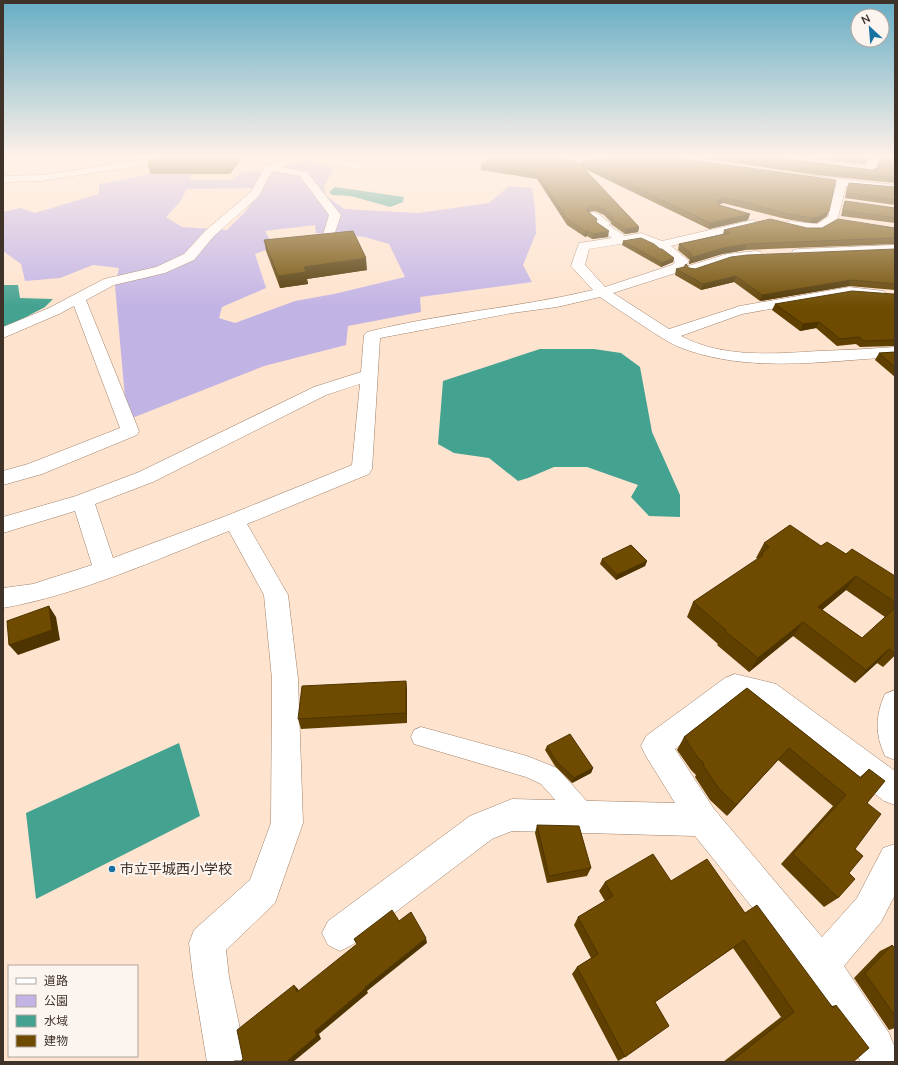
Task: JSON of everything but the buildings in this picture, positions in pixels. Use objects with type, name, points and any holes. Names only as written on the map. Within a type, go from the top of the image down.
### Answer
[{"type":"street","points":[[3,333],[54,311],[109,282],[160,270],[189,257],[210,233],[239,208]]},
{"type":"street","points":[[328,238],[335,215],[329,208]]},
{"type":"street","points":[[745,214],[804,228],[819,228],[837,219],[840,208]]},
{"type":"street","points":[[593,215],[604,223],[602,226],[623,240]]},
{"type":"street","points":[[661,245],[770,220]]},
{"type":"street","points":[[3,598],[33,593],[105,570],[234,521],[362,469],[372,335],[512,309],[557,303],[602,292],[677,268],[683,261],[661,245],[641,237],[583,246],[578,266],[602,292],[668,335],[683,343],[703,350],[730,356],[768,359],[895,352]]},
{"type":"street","points":[[785,253],[895,249]]},
{"type":"street","points":[[693,269],[727,258],[745,255],[769,254]]},
{"type":"street","points":[[668,335],[740,310],[848,291],[890,295],[891,288]]},
{"type":"street","points":[[3,478],[35,469],[130,432],[78,298]]},
{"type":"street","points":[[3,525],[83,502],[146,476],[320,391],[370,375]]},
{"type":"street","points":[[83,502],[105,570]]},
{"type":"street","points":[[227,1062],[210,976],[207,943],[263,891],[287,822],[285,679],[276,595],[234,521]]},
{"type":"street","points":[[881,1062],[875,1047],[822,965],[703,820],[656,746],[735,686],[766,693],[895,790]]},
{"type":"street","points":[[895,703],[891,733],[895,746]]},
{"type":"street","points":[[340,933],[481,826],[512,815],[703,820]]},
{"type":"street","points":[[822,965],[869,910],[895,860]]},
{"type":"lane","points":[[421,737],[527,767],[549,776],[585,816]]},
{"type":"green space","points":[[20,208],[35,213],[53,208],[175,208],[166,217],[182,227],[227,230],[248,208],[342,208],[418,213],[456,208],[535,208],[536,233],[523,265],[532,282],[420,297],[421,312],[348,326],[346,345],[264,366],[127,420],[115,286],[119,268],[93,265],[60,278],[25,281],[21,264],[3,251],[3,212]],"holes":[[[315,225],[316,233],[365,237],[389,244],[405,277],[334,294],[295,301],[235,323],[219,318],[222,307],[266,288],[255,254],[274,247],[265,231]]]},
{"type":"water","points":[[3,285],[18,285],[20,298],[53,299],[45,307],[3,329]]},
{"type":"water","points":[[540,349],[594,349],[621,353],[640,367],[652,432],[680,495],[680,517],[649,516],[631,497],[638,485],[587,467],[554,467],[518,481],[489,458],[454,453],[438,444],[443,381]]},
{"type":"water","points":[[179,743],[200,816],[36,899],[26,813]]},
{"type":"place","name":"市立平城西小学校","points":[[112,869]]}]
